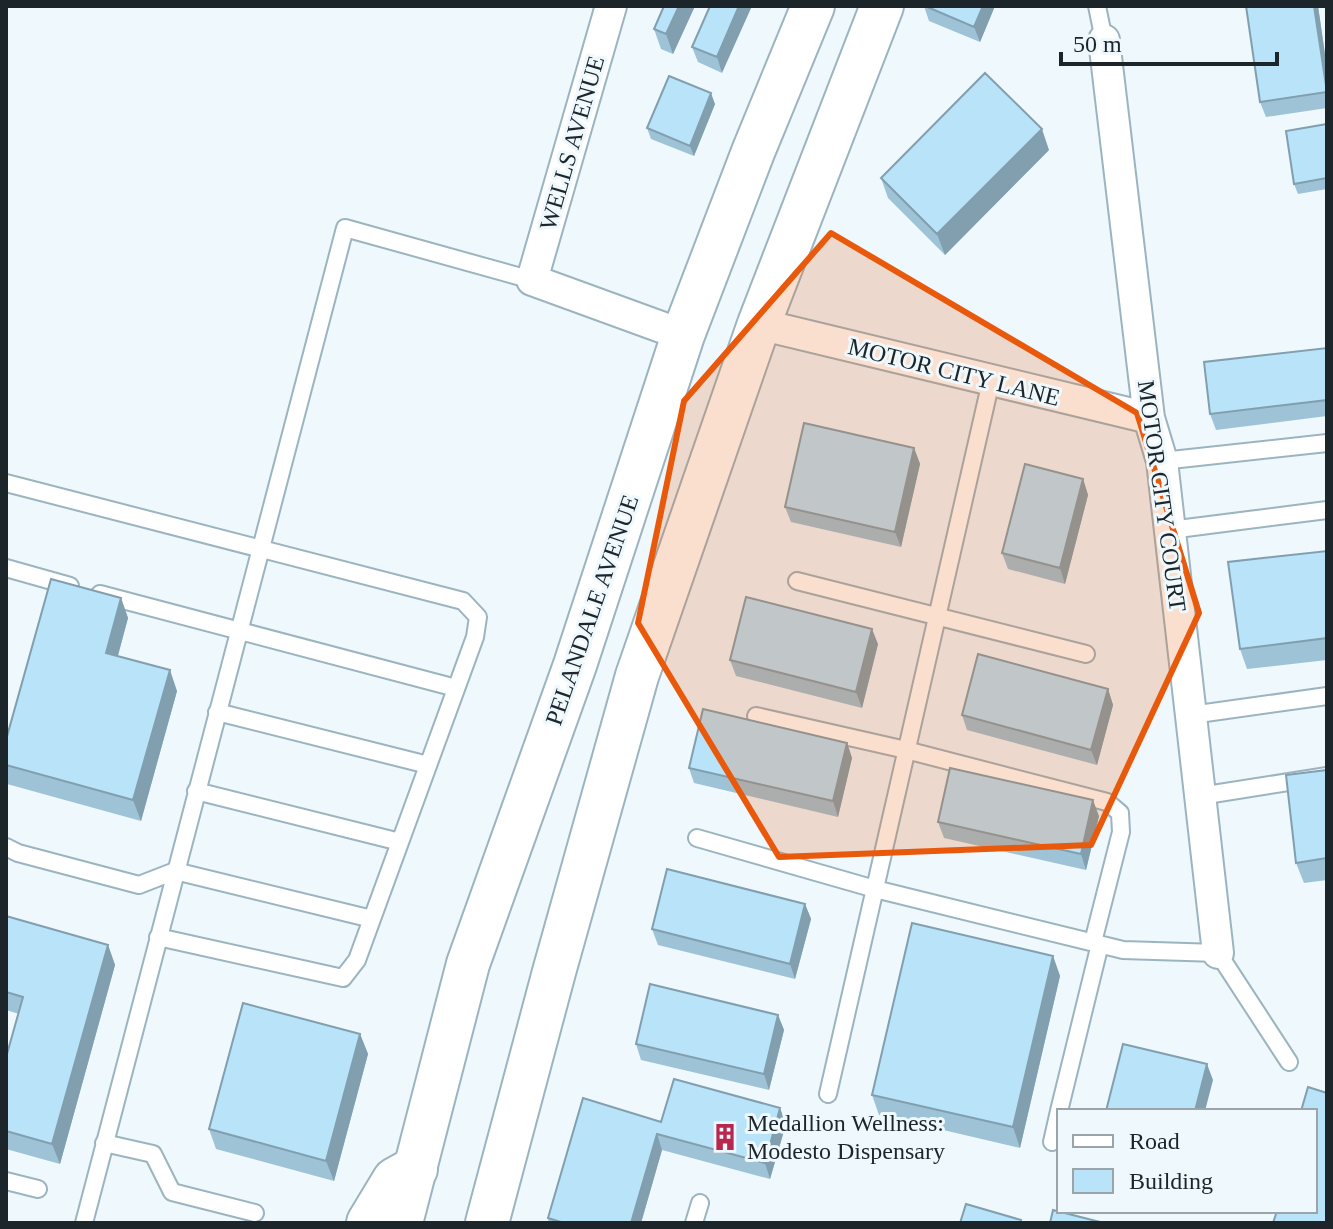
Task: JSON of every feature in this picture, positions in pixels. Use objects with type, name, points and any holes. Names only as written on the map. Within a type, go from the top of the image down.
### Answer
[{"type":"main road","name":"PELANDALE AVENUE","points":[[401,1223],[468,964],[575,665],[683,335],[813,6]]},
{"type":"main road","points":[[487,1223],[637,676],[759,324],[882,6]]},
{"type":"main road","points":[[369,1223],[395,1180],[415,1169]]},
{"type":"street","name":"WELLS AVENUE","points":[[532,280],[611,6]]},
{"type":"street","name":"MOTOR CITY COURT","points":[[1104,40],[1149,418],[1162,461],[1218,953]]},
{"type":"street","points":[[532,280],[683,335]]},
{"type":"street","name":"MOTOR CITY LANE","points":[[759,324],[1149,418]]},
{"type":"lane","points":[[1097,6],[1104,40]]},
{"type":"lane","points":[[84,1223],[345,228],[532,280]]},
{"type":"lane","points":[[828,1094],[991,381]]},
{"type":"lane","points":[[1162,461],[1327,443]]},
{"type":"lane","points":[[6,483],[463,601],[478,617],[475,637],[357,960],[343,978],[158,937]]},
{"type":"lane","points":[[1170,530],[1327,510]]},
{"type":"lane","points":[[6,568],[456,688]]},
{"type":"lane","points":[[797,581],[1086,654]]},
{"type":"lane","points":[[1191,715],[1327,696]]},
{"type":"lane","points":[[217,712],[428,765]]},
{"type":"lane","points":[[756,716],[906,750],[1107,802],[1120,813],[1121,832],[1059,1109]]},
{"type":"lane","points":[[1200,796],[1327,776]]},
{"type":"lane","points":[[196,791],[400,842]]},
{"type":"lane","points":[[697,838],[875,889],[1123,950],[1218,953],[1289,1062]]},
{"type":"lane","points":[[6,847],[18,853],[139,885],[175,871],[372,919]]},
{"type":"lane","points":[[1052,1142],[1057,1120]]},
{"type":"lane","points":[[104,1143],[153,1154],[172,1192],[255,1213]]},
{"type":"lane","points":[[6,1181],[38,1189]]},
{"type":"lane","points":[[694,1223],[700,1203]]},
{"type":"highlighted area","points":[[831,233],[1137,413],[1199,613],[1091,845],[779,857],[638,623],[684,401]]},
{"type":"building","points":[[664,6],[679,6],[666,34],[654,29]]},
{"type":"building","points":[[710,6],[739,6],[717,57],[692,47]]},
{"type":"building","points":[[925,6],[983,6],[974,27]]},
{"type":"building","points":[[1246,6],[1314,6],[1327,92],[1260,102]]},
{"type":"building","points":[[985,73],[1042,129],[937,234],[881,178]]},
{"type":"building","points":[[669,76],[711,93],[690,146],[647,128]]},
{"type":"building","points":[[1327,124],[1327,178],[1294,184],[1286,131]]},
{"type":"building","points":[[1327,348],[1327,400],[1210,414],[1204,362]]},
{"type":"building","points":[[804,423],[914,448],[895,532],[785,507]]},
{"type":"building","points":[[1025,464],[1083,479],[1060,568],[1002,553]]},
{"type":"building","points":[[1327,551],[1327,638],[1240,649],[1228,562]]},
{"type":"building","points":[[51,579],[121,598],[106,653],[170,670],[133,800],[6,765],[6,740]]},
{"type":"building","points":[[746,597],[872,629],[856,692],[730,660]]},
{"type":"building","points":[[978,654],[1108,689],[1091,750],[962,715]]},
{"type":"building","points":[[703,709],[847,743],[833,801],[689,768]]},
{"type":"building","points":[[950,768],[1093,800],[1081,854],[938,822]]},
{"type":"building","points":[[1327,770],[1327,858],[1296,863],[1286,775]]},
{"type":"building","points":[[667,869],[805,904],[790,964],[652,929]]},
{"type":"building","points":[[6,916],[108,945],[52,1144],[6,1131],[6,1054],[23,997],[6,992]]},
{"type":"building","points":[[912,923],[1053,956],[1013,1127],[872,1095]]},
{"type":"building","points":[[650,984],[778,1015],[764,1074],[636,1044]]},
{"type":"building","points":[[243,1003],[360,1034],[326,1161],[209,1129]]},
{"type":"building","points":[[1123,1044],[1207,1064],[1196,1109],[1107,1109]]},
{"type":"building","points":[[674,1079],[780,1108],[765,1163],[657,1134],[631,1223],[564,1223],[548,1218],[583,1098],[661,1122]]},
{"type":"building","points":[[1308,1087],[1327,1093],[1327,1223],[1273,1223],[1276,1213],[1317,1213],[1317,1109],[1302,1109]]},
{"type":"building","points":[[966,1204],[1021,1220],[1020,1223],[960,1223]]},
{"type":"building","points":[[1053,1210],[1104,1223],[1050,1223]]},
{"type":"place","name":"Medallion Wellness: Modesto Dispensary","points":[[725,1137]]}]
